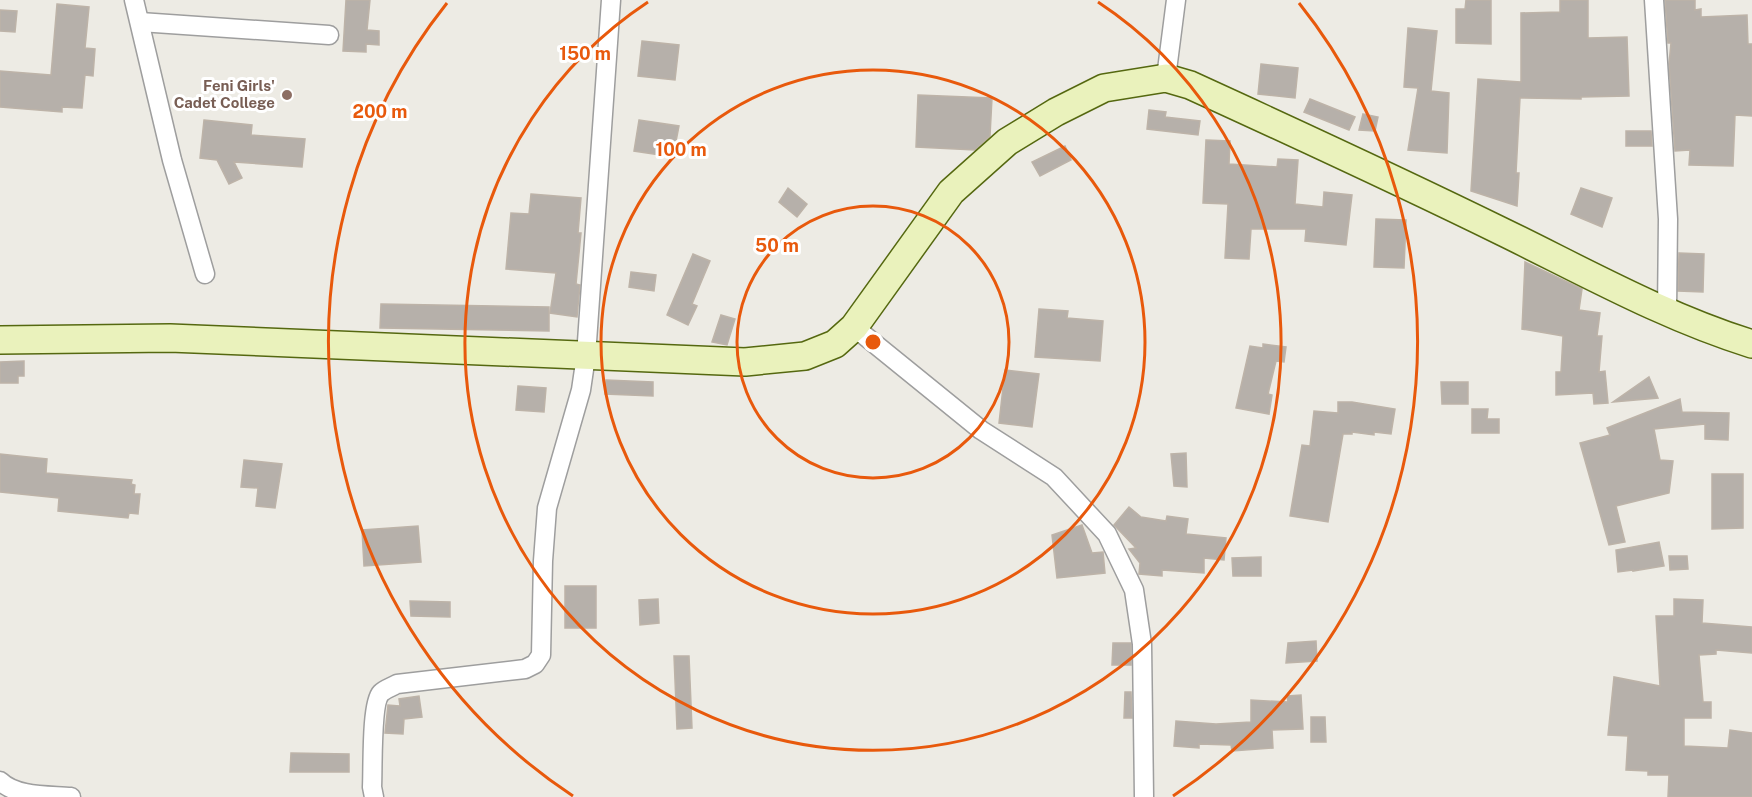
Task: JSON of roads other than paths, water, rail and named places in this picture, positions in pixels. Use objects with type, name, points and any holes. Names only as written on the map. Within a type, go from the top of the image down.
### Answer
[{"type":"main road","points":[[0,340],[170,338],[745,362],[805,356],[835,344],[854,327],[951,192],[1007,142],[1056,112],[1104,88],[1166,78],[1190,85],[1353,160],[1666,313],[1721,335],[1752,344]]},
{"type":"street","points":[[134,0],[172,160],[205,274]]},
{"type":"street","points":[[374,797],[372,787],[375,710],[382,692],[397,684],[525,669],[535,664],[541,655],[543,561],[547,507],[581,390],[586,356],[611,0]]},
{"type":"street","points":[[1166,78],[1176,0]]},
{"type":"street","points":[[1654,0],[1668,219],[1666,313]]},
{"type":"street","points":[[140,22],[329,35]]},
{"type":"street","points":[[854,327],[981,430],[1054,477],[1107,534],[1134,590],[1142,644],[1144,797]]},
{"type":"street","points":[[1,787],[36,794],[70,797]]},
{"type":"place","name":"Feni Girls' Cadet College","points":[[287,95]]}]
